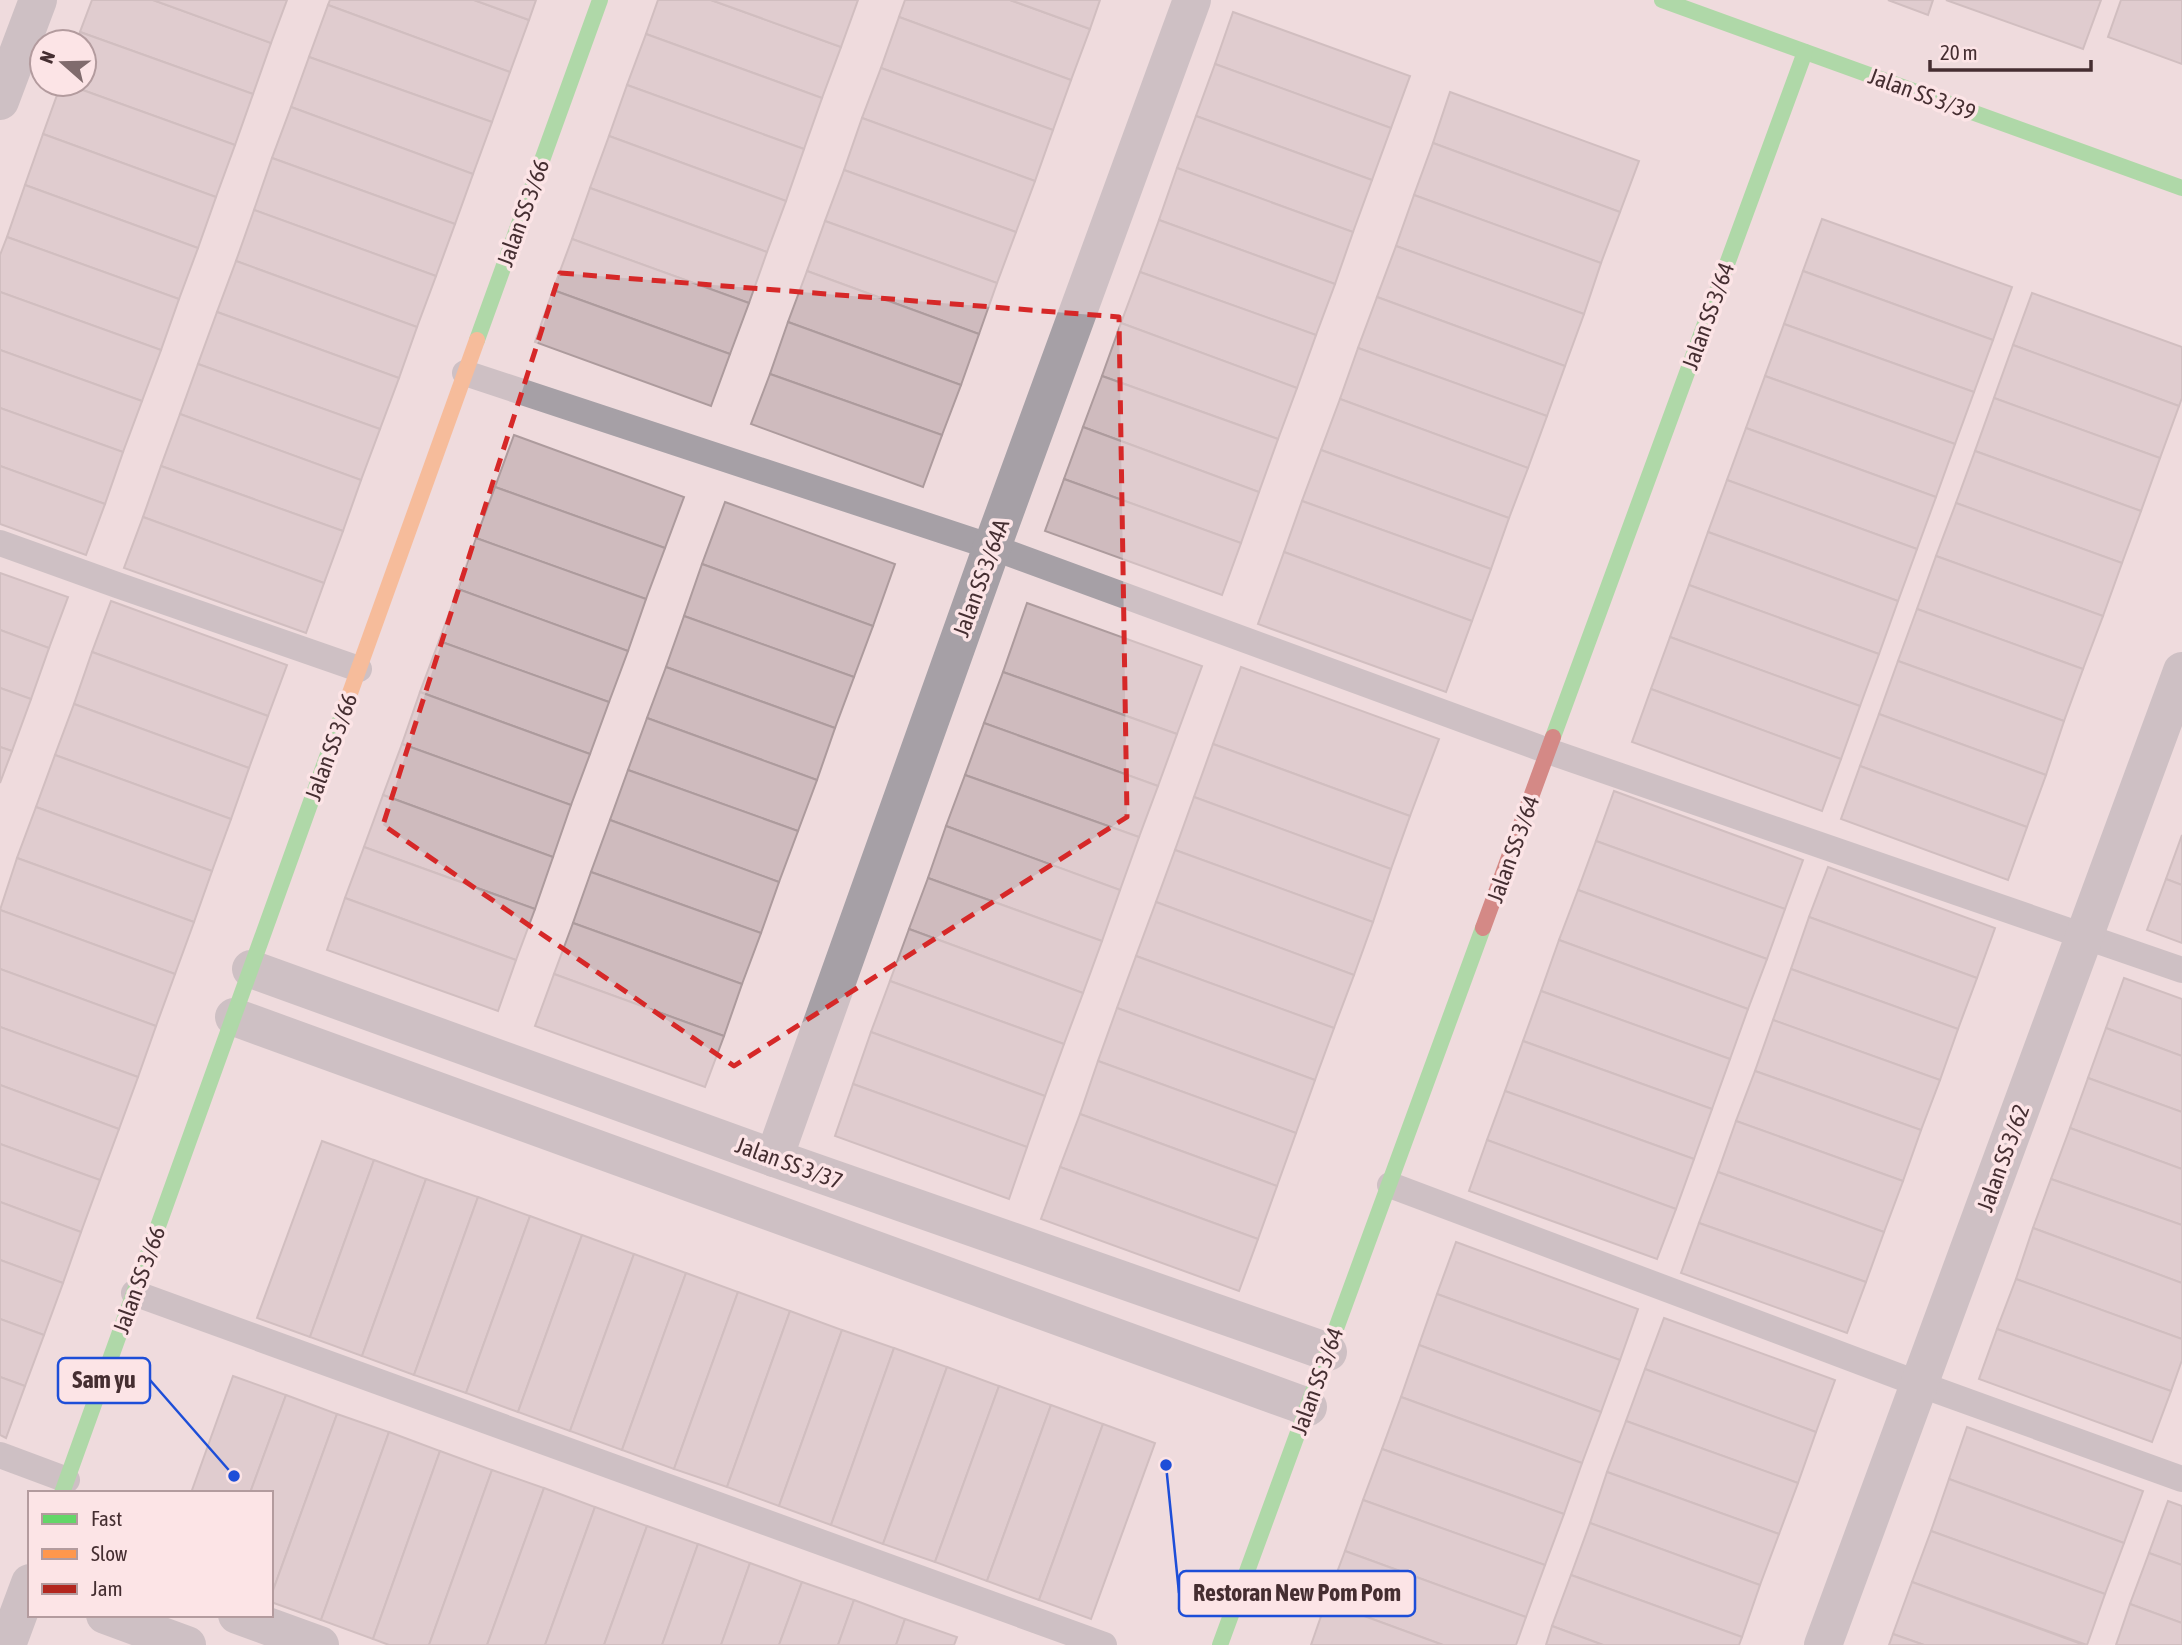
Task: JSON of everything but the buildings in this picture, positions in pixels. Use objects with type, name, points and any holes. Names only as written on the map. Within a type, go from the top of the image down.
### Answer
[{"type":"street","points":[[0,101],[38,0]]},
{"type":"street","name":"Jalan SS 3/66","points":[[65,1486],[600,0]]},
{"type":"street","name":"Jalan SS 3/64A","points":[[774,1158],[992,547],[1192,0]]},
{"type":"street","name":"Jalan SS 3/39","points":[[1662,0],[2182,188]]},
{"type":"street","name":"Jalan SS 3/64","points":[[1220,1645],[1805,52]]},
{"type":"street","name":"Jalan SS 3/62","points":[[1824,1645],[2182,671]]},
{"type":"street","name":"Jalan SS 3/37","points":[[251,969],[774,1158],[1328,1352]]},
{"type":"street","points":[[234,1017],[1308,1407]]},
{"type":"street","points":[[7,1645],[28,1589]]},
{"type":"street","points":[[111,1617],[187,1645]]},
{"type":"street","points":[[243,1617],[320,1645]]},
{"type":"lane","points":[[465,373],[992,547],[1549,751],[2085,934],[2182,970]]},
{"type":"lane","points":[[0,542],[117,586],[359,669]]},
{"type":"lane","points":[[1390,1185],[1919,1384],[2182,1479]]},
{"type":"lane","points":[[134,1293],[1104,1645]]},
{"type":"lane","points":[[0,1455],[65,1486]]},
{"type":"highlighted area","points":[[560,273],[1119,317],[1127,817],[734,1066],[383,825]]},
{"type":"traffic: fast","points":[[477,340],[600,0]]},
{"type":"traffic: fast","points":[[1662,0],[2182,188]]},
{"type":"traffic: fast","points":[[1553,737],[1805,52]]},
{"type":"traffic: fast","points":[[63,1491],[345,707]]},
{"type":"traffic: fast","points":[[1220,1645],[1483,928]]},
{"type":"traffic: slow","points":[[345,707],[477,340]]},
{"type":"traffic: jam","points":[[1483,928],[1553,737]]},
{"type":"place","name":"Restoran New Pom Pom","points":[[1166,1465]]},
{"type":"place","name":"Sam yu","points":[[234,1476]]}]
